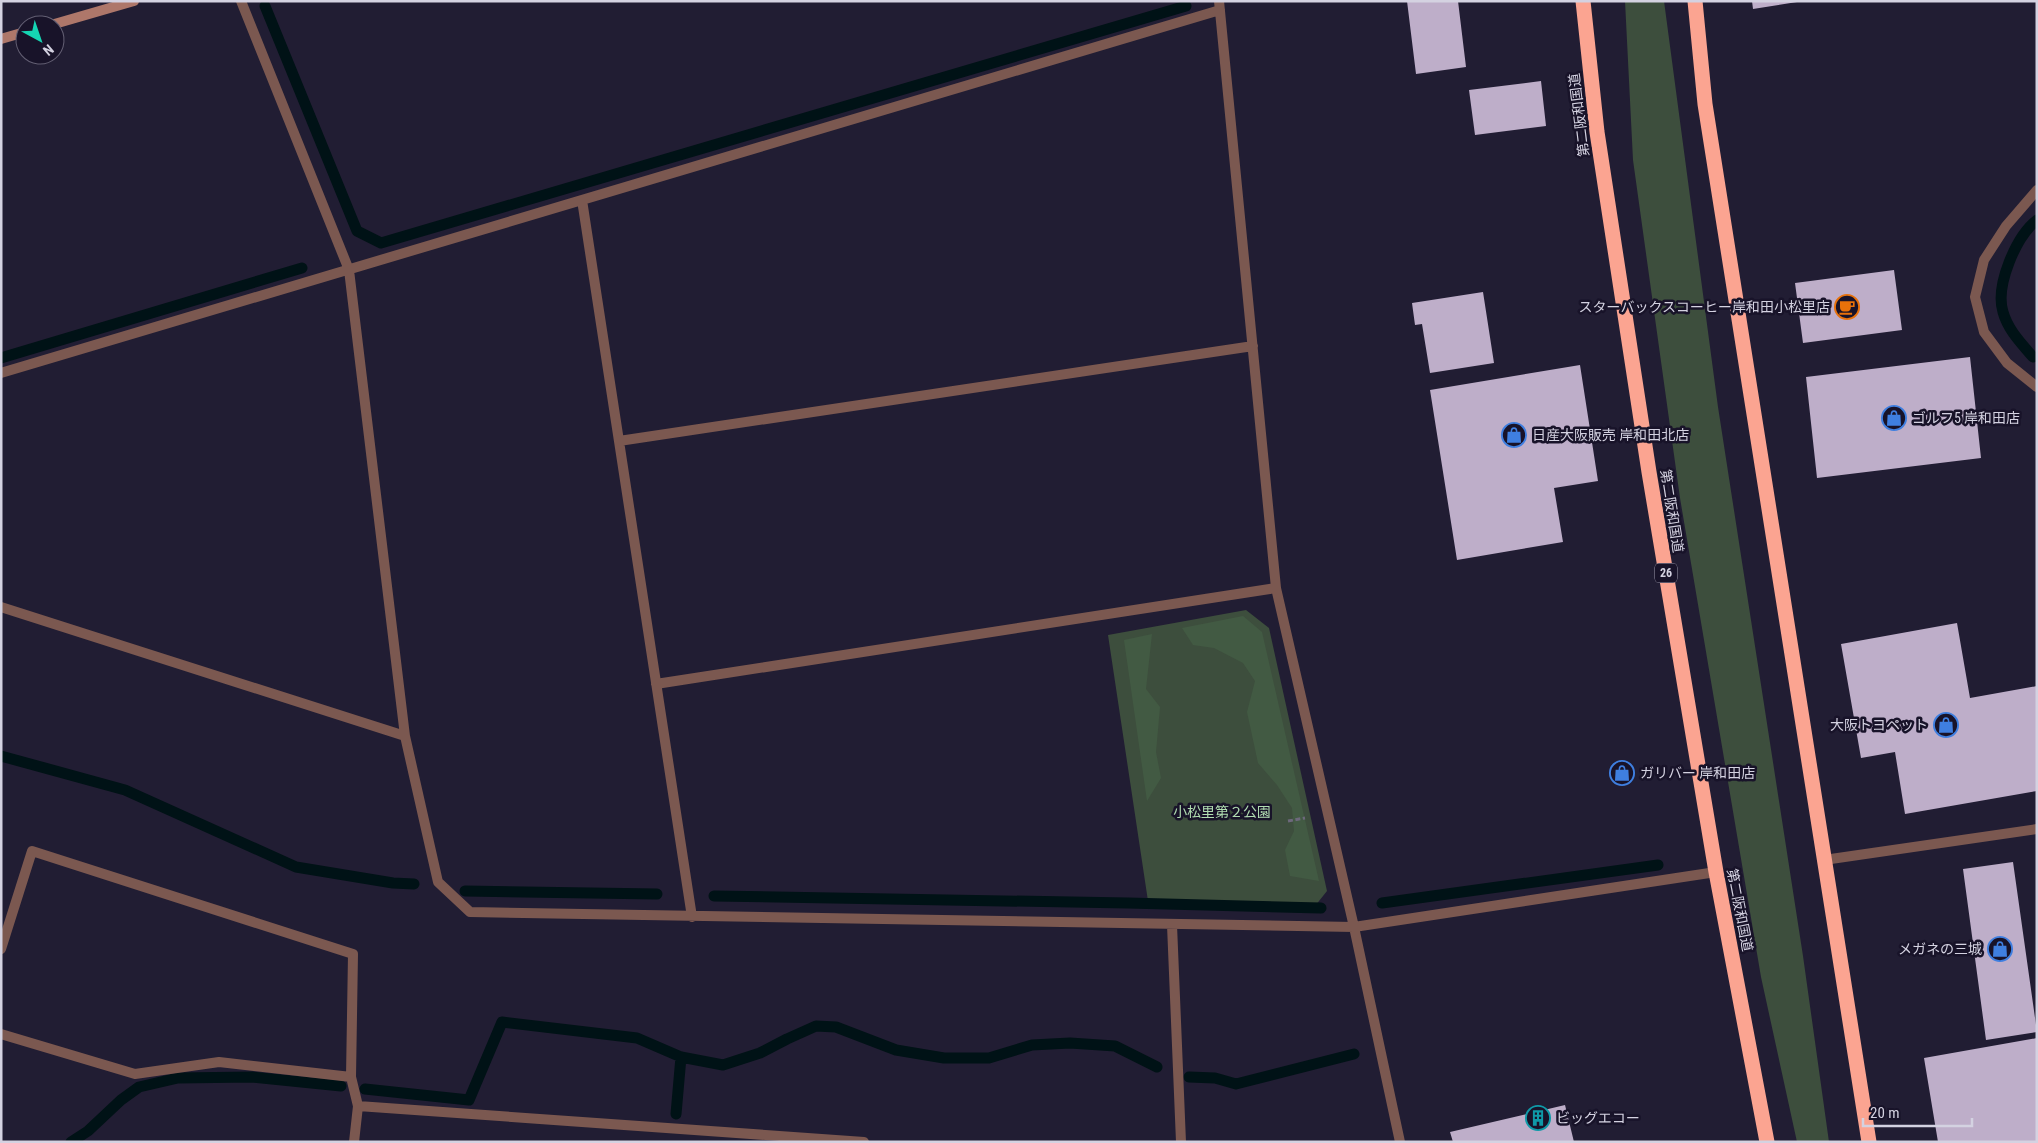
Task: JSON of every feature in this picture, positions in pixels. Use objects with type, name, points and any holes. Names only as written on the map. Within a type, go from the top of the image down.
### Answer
[{"type":"highway","name":"第二阪和国道","points":[[1583,1],[1597,132],[1649,472],[1716,872],[1768,1142]]},
{"type":"highway","points":[[1695,1],[1705,104],[1870,1142]]},
{"type":"street","points":[[65,21],[134,1]]},
{"type":"street","points":[[241,1],[349,270],[405,736],[438,882],[470,912],[1354,927],[1716,872]]},
{"type":"street","points":[[1,373],[582,200],[1220,6],[1276,588],[1354,927],[1400,1142]]},
{"type":"street","points":[[1,39],[15,35]]},
{"type":"street","points":[[2037,190],[2006,226],[1984,260],[1975,297],[1984,332],[2007,363],[2037,387]]},
{"type":"street","points":[[582,200],[692,917]]},
{"type":"street","points":[[619,441],[1252,346]]},
{"type":"street","points":[[656,684],[1276,588]]},
{"type":"street","points":[[1,607],[405,736]]},
{"type":"street","points":[[1824,860],[2037,829]]},
{"type":"street","points":[[1,950],[32,851],[353,954],[352,1077],[358,1106],[354,1142]]},
{"type":"street","points":[[1172,925],[1181,1142]]},
{"type":"street","points":[[1,1034],[135,1074],[219,1062],[352,1077]]},
{"type":"street","points":[[358,1106],[864,1142]]},
{"type":"street","points":[[691,1142],[692,1131]]},
{"type":"green space","points":[[1625,1],[1664,1],[1718,407],[1803,956],[1829,1142],[1797,1142],[1761,977],[1680,498],[1633,160]]},
{"type":"green space","name":"小松里第２公園","points":[[1246,610],[1269,628],[1327,891],[1315,906],[1148,901],[1108,635]]},
{"type":"green space","points":[[1243,616],[1262,632],[1319,881],[1290,876],[1285,850],[1294,831],[1292,808],[1277,785],[1258,763],[1247,712],[1255,681],[1243,663],[1214,648],[1193,645],[1182,628]]},
{"type":"green space","points":[[1152,634],[1146,689],[1160,707],[1156,752],[1161,778],[1147,801],[1124,640]]},
{"type":"building","points":[[1407,1],[1458,1],[1466,67],[1416,74]]},
{"type":"building","points":[[1752,1],[1797,1],[1797,2],[1753,9]]},
{"type":"building","points":[[1541,81],[1546,126],[1475,135],[1469,90]]},
{"type":"building","points":[[1894,270],[1902,330],[1803,343],[1795,283]]},
{"type":"building","points":[[1483,292],[1494,363],[1430,373],[1422,324],[1415,325],[1412,303]]},
{"type":"building","name":"ゴルフ5 岸和田店","points":[[1970,357],[1981,458],[1817,478],[1806,377]]},
{"type":"building","name":"日産大阪販売 岸和田北店","points":[[1580,365],[1598,481],[1554,488],[1563,542],[1457,560],[1430,390]]},
{"type":"building","name":"大阪トヨペット","points":[[1957,623],[1970,698],[2037,686],[2037,791],[1905,814],[1895,752],[1861,758],[1841,644]]},
{"type":"building","name":"メガネの三城","points":[[2013,862],[2037,1032],[1986,1040],[1963,869]]},
{"type":"building","points":[[2037,1038],[2037,1142],[1938,1142],[1924,1058]]},
{"type":"building","name":"ビッグエコー","points":[[1565,1105],[1574,1142],[1453,1142],[1450,1132]]},
{"type":"waterway","points":[[265,6],[357,231],[381,243],[1186,6]]},
{"type":"waterway","points":[[2033,357],[2008,325],[2001,301],[2009,262],[2022,237],[2037,220]]},
{"type":"waterway","points":[[1,358],[302,268]]},
{"type":"waterway","points":[[1,756],[125,790],[296,867],[393,883],[414,884]]},
{"type":"waterway","points":[[1382,903],[1658,865]]},
{"type":"waterway","points":[[465,891],[657,894]]},
{"type":"waterway","points":[[714,896],[1321,908]]},
{"type":"waterway","points":[[365,1089],[469,1100],[502,1022],[637,1038],[681,1057],[723,1065],[760,1053],[816,1026],[836,1027],[896,1050],[944,1058],[989,1058],[1032,1045],[1070,1043],[1115,1046],[1157,1067]]},
{"type":"waterway","points":[[1189,1077],[1215,1078],[1236,1084],[1354,1054]]},
{"type":"waterway","points":[[676,1114],[681,1057]]},
{"type":"waterway","points":[[71,1142],[88,1131],[121,1100],[139,1087],[178,1078],[252,1077],[341,1086]]},
{"type":"place","name":"スターバックスコーヒー岸和田小松里店","points":[[1847,307]]},
{"type":"place","name":"ゴルフ5 岸和田店","points":[[1894,418]]},
{"type":"place","name":"日産大阪販売 岸和田北店","points":[[1514,435]]},
{"type":"place","name":"大阪トヨペット","points":[[1946,725]]},
{"type":"place","name":"ガリバー 岸和田店","points":[[1622,773]]},
{"type":"place","name":"メガネの三城","points":[[2000,949]]},
{"type":"place","name":"ビッグエコー","points":[[1538,1118]]}]
